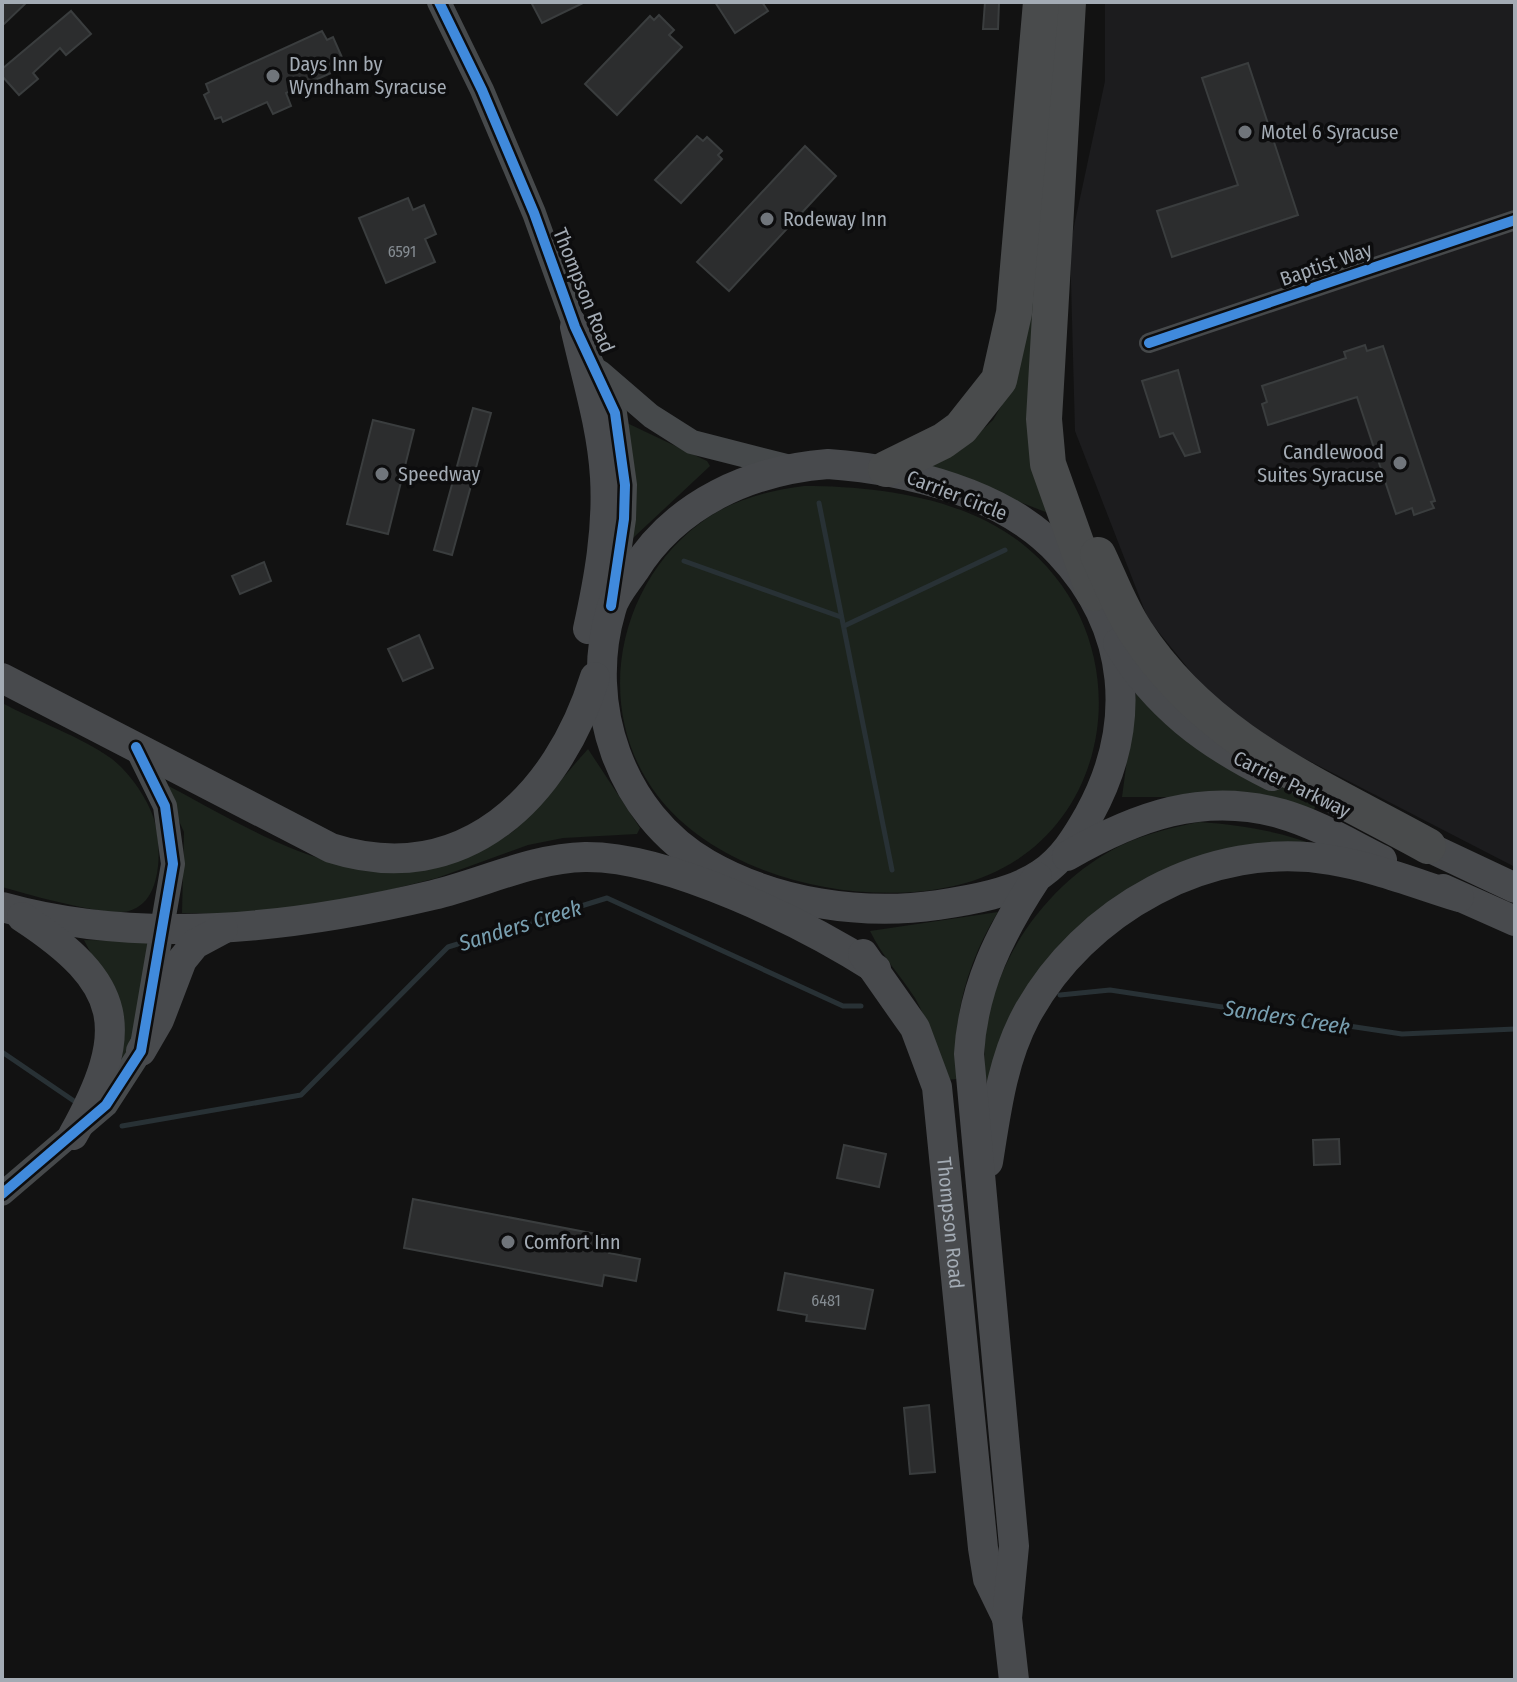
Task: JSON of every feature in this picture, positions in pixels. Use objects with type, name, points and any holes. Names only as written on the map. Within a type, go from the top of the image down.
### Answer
[{"type":"highway","points":[[886,469],[943,441],[961,428],[999,380],[1014,313],[1041,2]]},
{"type":"highway","points":[[1068,2],[1044,419],[1048,464],[1094,593]]},
{"type":"highway","points":[[1044,419],[1123,610],[1179,689],[1218,725],[1270,759],[1428,846]]},
{"type":"main road","points":[[560,756],[597,588],[605,508],[602,446],[575,327]]},
{"type":"main road","name":"Carrier Circle","points":[[828,464],[886,469],[1000,509],[1058,550],[1094,593],[1109,627],[1122,692],[1115,752],[1102,791],[1048,869],[982,896],[920,908],[836,905],[773,893],[704,863],[652,818],[613,750],[602,707],[602,652],[611,606],[641,559],[679,519],[709,497],[790,467],[828,464]]},
{"type":"main road","name":"Carrier Parkway","points":[[1109,627],[1128,659],[1166,707],[1210,744],[1319,799],[1515,888]]},
{"type":"main road","points":[[2,678],[331,848],[376,857],[412,857],[477,840],[498,827],[518,808],[560,756],[586,705],[602,652]]},
{"type":"main road","name":"Carrier Parkway","points":[[1048,869],[1131,821],[1208,806],[1245,808],[1281,813],[1315,827],[1515,921]]},
{"type":"main road","points":[[376,908],[525,852],[585,842],[630,840],[657,845],[704,863]]},
{"type":"main road","points":[[6,908],[36,916],[163,927],[223,929],[303,922],[376,908],[555,861],[585,857],[627,860],[697,882],[819,934],[876,969]]},
{"type":"main road","points":[[981,1211],[1008,1059],[1026,1017],[1043,989],[1082,942],[1111,916],[1190,874],[1229,863],[1272,858],[1329,859],[1459,897]]},
{"type":"main road","name":"Thompson Road","points":[[1014,1680],[1007,1618],[1014,1546],[969,1054],[971,1020],[997,943],[1048,869]]},
{"type":"main road","name":"Thompson Road","points":[[773,893],[844,933],[876,969],[915,1028],[937,1087],[983,1548],[988,1579],[1007,1618]]},
{"type":"main road","points":[[6,908],[57,940],[87,968],[99,985],[110,1024],[110,1052],[103,1080],[73,1135]]},
{"type":"main road","points":[[141,1051],[159,1020],[182,960],[195,944],[223,929]]},
{"type":"street","name":"Thompson Road","points":[[439,2],[482,90],[534,213],[575,327],[615,413],[625,485],[624,519],[611,606]]},
{"type":"street","name":"Baptist Way","points":[[1149,343],[1515,220]]},
{"type":"street","name":"Thompson Road","points":[[596,368],[651,416],[692,442],[790,467]]},
{"type":"street","points":[[2,1194],[106,1105],[141,1051],[173,864],[165,806],[136,747]]},
{"type":"shaded area","points":[[1105,2],[1515,2],[1515,867],[1230,720],[1148,619],[1075,431],[1070,245],[1105,81]]},
{"type":"shaded area","points":[[1038,235],[1048,513],[931,467],[961,450],[993,420],[1013,386]]},
{"type":"shaded area","points":[[627,423],[707,461],[710,466],[633,538]]},
{"type":"shaded area","points":[[804,486],[888,492],[917,497],[971,514],[1020,542],[1061,584],[1086,632],[1098,685],[1096,738],[1080,787],[1051,831],[1009,865],[954,886],[916,892],[875,893],[792,880],[753,866],[716,847],[684,823],[657,795],[637,761],[625,725],[620,688],[623,650],[633,614],[649,580],[671,550],[711,516],[749,498]]},
{"type":"shaded area","points":[[1137,685],[1218,757],[1317,803],[1311,816],[1202,797],[1122,797]]},
{"type":"shaded area","points":[[2,703],[100,751],[119,765],[137,786],[154,819],[159,858],[154,885],[140,906],[129,911],[103,911],[2,887]]},
{"type":"shaded area","points":[[588,749],[640,828],[637,834],[563,838],[528,845],[437,878],[333,904],[236,914],[182,913],[184,832],[161,782],[235,822],[312,856],[351,867],[391,871],[431,868],[472,854],[514,830]]},
{"type":"shaded area","points":[[1199,822],[1260,830],[1318,846],[1136,887],[986,1082],[985,1046],[990,1011],[1001,976],[1017,943],[1038,913],[1063,886],[1091,863],[1122,845],[1160,831]]},
{"type":"shaded area","points":[[998,912],[978,951],[964,992],[957,1035],[957,1079],[944,1080],[920,1008],[870,931]]},
{"type":"shaded area","points":[[84,940],[151,941],[144,1007],[120,1071],[106,983]]},
{"type":"building","points":[[2,2],[27,2],[2,26]]},
{"type":"building","points":[[531,2],[585,2],[542,23]]},
{"type":"building","points":[[715,2],[762,2],[768,11],[735,33]]},
{"type":"building","points":[[985,2],[999,2],[998,29],[983,29]]},
{"type":"building","points":[[71,11],[91,34],[66,55],[60,48],[33,73],[38,79],[19,95],[2,76],[2,69]]},
{"type":"building","points":[[659,15],[674,30],[669,35],[682,47],[617,115],[585,84],[650,16],[654,20]]},
{"type":"building","name":"Days Inn by Wyndham Syracuse","points":[[322,31],[327,40],[333,37],[344,62],[338,64],[340,69],[286,93],[291,106],[273,114],[267,102],[223,122],[221,117],[215,119],[204,95],[209,92],[206,84]]},
{"type":"building","name":"Motel 6 Syracuse","points":[[1248,63],[1298,215],[1172,257],[1157,211],[1238,185],[1202,78]]},
{"type":"building","points":[[697,136],[703,141],[707,137],[722,151],[718,155],[722,159],[681,203],[655,180]]},
{"type":"building","name":"Rodeway Inn","points":[[805,146],[836,176],[729,291],[697,262]]},
{"type":"building","points":[[408,198],[413,210],[424,205],[436,234],[425,239],[435,262],[386,283],[359,218]]},
{"type":"building","name":"Candlewood Suites Syracuse","points":[[1365,345],[1367,351],[1383,346],[1435,501],[1431,502],[1434,508],[1414,515],[1412,508],[1396,514],[1357,397],[1268,425],[1262,404],[1267,402],[1262,386],[1346,358],[1344,352]]},
{"type":"building","points":[[1178,370],[1200,452],[1185,456],[1173,433],[1160,437],[1142,381]]},
{"type":"building","points":[[473,408],[491,413],[452,555],[434,550]]},
{"type":"building","points":[[373,420],[414,430],[388,534],[347,524]]},
{"type":"building","points":[[264,562],[271,581],[240,594],[232,576]]},
{"type":"building","points":[[419,635],[433,668],[403,681],[388,649]]},
{"type":"building","points":[[1339,1139],[1340,1164],[1314,1165],[1313,1140]]},
{"type":"building","points":[[844,1145],[886,1154],[879,1187],[837,1178]]},
{"type":"building","name":"Comfort Inn","points":[[413,1199],[612,1237],[609,1253],[640,1259],[636,1281],[604,1275],[602,1286],[404,1248]]},
{"type":"building","points":[[785,1273],[873,1290],[865,1329],[806,1321],[807,1315],[778,1310]]},
{"type":"building","points":[[929,1405],[935,1472],[910,1474],[904,1408]]},
{"type":"waterway","points":[[819,503],[892,870]]},
{"type":"waterway","points":[[844,626],[1005,550]]},
{"type":"waterway","points":[[684,561],[841,617]]},
{"type":"waterway","name":"Sanders Creek","points":[[122,1126],[301,1095],[448,947],[607,898],[843,1006],[861,1006]]},
{"type":"waterway","name":"Sanders Creek","points":[[1060,995],[1110,990],[1402,1034],[1515,1029]]},
{"type":"waterway","name":"Sanders Creek","points":[[2,1052],[74,1101]]},
{"type":"cycle path","points":[[439,2],[482,90],[534,213],[575,327],[615,413],[625,485],[624,519],[611,606]]},
{"type":"cycle path","points":[[1149,343],[1515,220]]},
{"type":"cycle path","points":[[2,1194],[106,1105],[141,1051],[173,864],[165,806],[136,747]]},
{"type":"place","name":"Days Inn by Wyndham Syracuse","points":[[273,76]]},
{"type":"place","name":"Motel 6 Syracuse","points":[[1245,132]]},
{"type":"place","name":"Rodeway Inn","points":[[767,219]]},
{"type":"place","name":"Candlewood Suites Syracuse","points":[[1400,463]]},
{"type":"place","name":"Speedway","points":[[382,474]]},
{"type":"place","name":"Comfort Inn","points":[[508,1242]]}]
